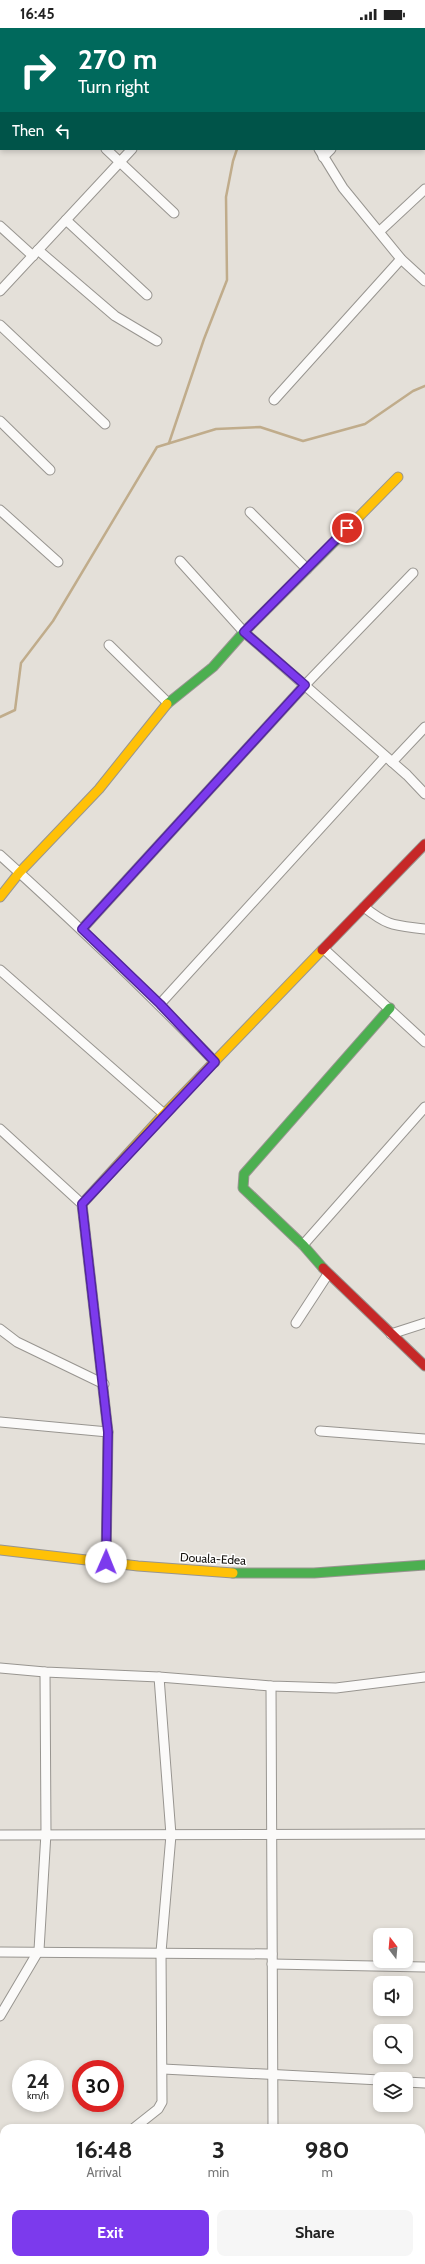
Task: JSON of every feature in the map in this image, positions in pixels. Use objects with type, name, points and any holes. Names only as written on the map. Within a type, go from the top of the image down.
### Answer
[{"type":"main road","points":[[0,897],[20,873],[99,788],[168,703],[213,667],[244,632],[306,568],[398,477]]},
{"type":"main road","points":[[82,1204],[164,1114],[425,844]]},
{"type":"main road","points":[[390,1008],[244,1174],[242,1181],[243,1188],[303,1246],[328,1274],[425,1366]]},
{"type":"main road","name":"Douala-Edea","points":[[0,1550],[207,1572],[276,1574],[367,1571],[425,1565]]},
{"type":"street","points":[[107,150],[174,213]]},
{"type":"street","points":[[0,292],[131,150]]},
{"type":"street","points":[[321,153],[343,188],[380,231],[401,259],[425,281]]},
{"type":"street","points":[[380,231],[425,189]]},
{"type":"street","points":[[66,220],[147,295]]},
{"type":"street","points":[[0,226],[115,316],[157,341]]},
{"type":"street","points":[[274,400],[401,259]]},
{"type":"street","points":[[0,325],[105,424]]},
{"type":"street","points":[[0,421],[50,470]]},
{"type":"street","points":[[0,510],[58,562]]},
{"type":"street","points":[[250,512],[306,568]]},
{"type":"street","points":[[180,561],[244,632],[389,760],[425,794]]},
{"type":"street","points":[[82,929],[305,685],[413,573]]},
{"type":"street","points":[[110,645],[168,703]]},
{"type":"street","points":[[160,1004],[389,760],[425,727]]},
{"type":"street","points":[[0,855],[82,929],[160,1004],[215,1062]]},
{"type":"street","points":[[364,907],[382,921],[394,925],[425,929]]},
{"type":"street","points":[[324,949],[390,1008],[425,1042]]},
{"type":"street","points":[[0,970],[164,1114]]},
{"type":"street","points":[[303,1246],[425,1107]]},
{"type":"street","points":[[0,1129],[82,1204],[104,1384],[108,1432],[106,1562]]},
{"type":"street","points":[[296,1323],[328,1274]]},
{"type":"street","points":[[391,1334],[425,1323]]},
{"type":"street","points":[[0,1329],[17,1342],[104,1384]]},
{"type":"street","points":[[0,1422],[108,1432]]},
{"type":"street","points":[[320,1431],[425,1439]]},
{"type":"street","points":[[0,1668],[45,1672],[159,1676],[270,1686],[336,1688],[425,1677]]},
{"type":"street","points":[[0,2016],[39,1950],[46,1833],[45,1672]]},
{"type":"street","points":[[146,2124],[158,2110],[162,2102],[163,2069],[161,1952],[171,1835],[159,1676]]},
{"type":"street","points":[[270,1686],[273,2124]]},
{"type":"street","points":[[0,1835],[46,1833],[171,1835],[425,1834]]},
{"type":"street","points":[[0,1952],[39,1950],[272,1954]]},
{"type":"street","points":[[272,1964],[425,1967]]},
{"type":"street","points":[[163,2069],[373,2080]]},
{"type":"street","points":[[413,2082],[425,2083]]},
{"type":"waterway","points":[[169,443],[204,339],[227,280],[226,197],[237,150]]},
{"type":"waterway","points":[[0,717],[15,710],[21,663],[53,621],[157,447],[216,429],[260,427],[303,441],[365,424],[413,391],[425,386]]},
{"type":"traffic: fast","points":[[167,704],[213,667],[244,632],[341,535]]},
{"type":"traffic: fast","points":[[323,1268],[303,1245],[243,1188],[244,1174],[390,1008]]},
{"type":"traffic: fast","points":[[233,1573],[314,1573],[425,1565]]},
{"type":"traffic: slow","points":[[341,535],[398,477]]},
{"type":"traffic: slow","points":[[0,897],[19,873],[99,789],[167,704]]},
{"type":"traffic: slow","points":[[82,1204],[164,1114],[322,950]]},
{"type":"traffic: slow","points":[[0,1550],[138,1566],[233,1573]]},
{"type":"traffic: jam","points":[[322,950],[425,844]]},
{"type":"traffic: jam","points":[[323,1268],[425,1366]]},
{"type":"route","points":[[106,1562],[108,1432],[104,1384],[82,1204],[164,1114],[215,1062],[160,1004],[82,929],[305,685],[244,632],[347,528]]}]
